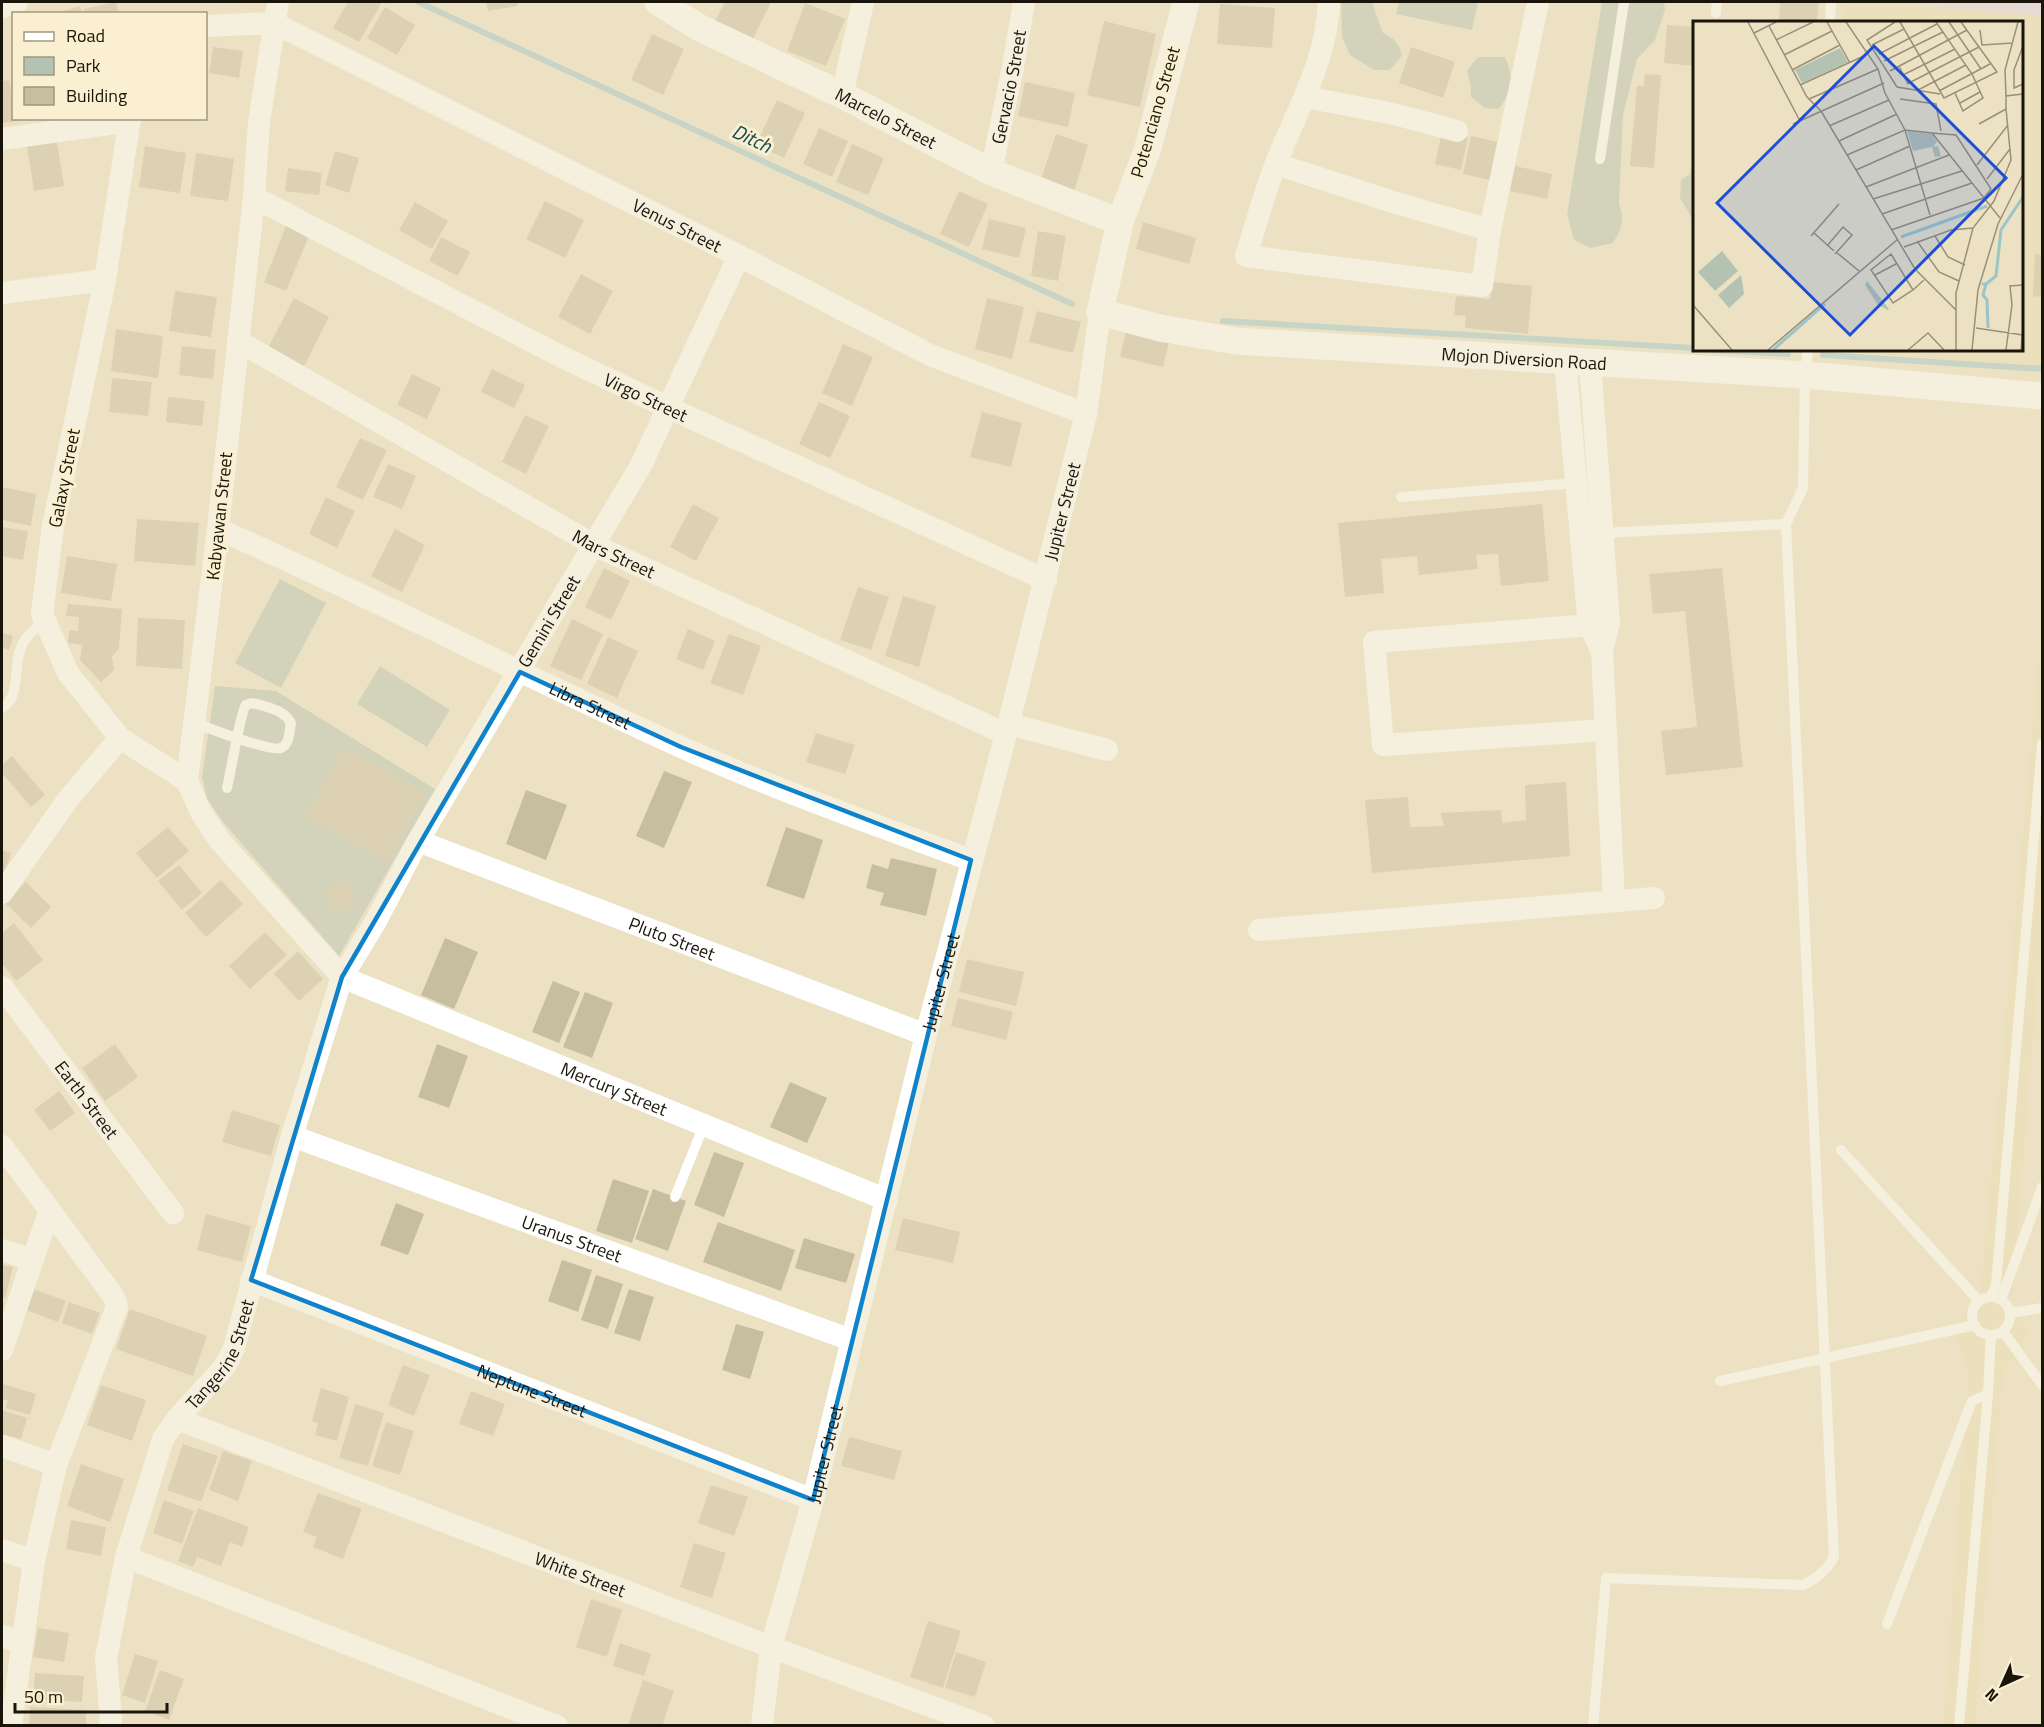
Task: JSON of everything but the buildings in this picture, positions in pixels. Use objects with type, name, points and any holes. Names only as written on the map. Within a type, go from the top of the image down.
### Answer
[{"type":"street","points":[[2,7],[17,2]]},
{"type":"street","name":"Marcelo Street","points":[[658,2],[700,28],[842,95],[991,172],[1120,222]]},
{"type":"street","points":[[842,95],[862,2]]},
{"type":"street","name":"Gervacio Street","points":[[991,172],[1024,2]]},
{"type":"street","name":"Potenciano Street","points":[[1120,222],[1148,148],[1185,2]]},
{"type":"street","points":[[1329,2],[1320,56],[1305,98],[1276,164],[1246,256],[1482,286],[1490,230],[1538,2]]},
{"type":"street","points":[[207,26],[276,12]]},
{"type":"street","name":"Kabyawan Street","points":[[187,781],[219,529],[254,197],[259,122],[276,12]]},
{"type":"street","name":"Venus Street","points":[[276,12],[930,356],[1086,414]]},
{"type":"street","points":[[1305,98],[1394,114],[1457,131]]},
{"type":"street","points":[[2,139],[130,120]]},
{"type":"street","name":"Galaxy Street","points":[[130,120],[105,280],[53,526],[42,614],[68,673],[120,738],[187,781]]},
{"type":"street","points":[[1276,164],[1396,203],[1490,230]]},
{"type":"street","name":"Virgo Street","points":[[254,197],[558,355],[1046,580]]},
{"type":"street","points":[[1100,312],[1120,222]]},
{"type":"street","name":"Gemini Street","points":[[342,977],[376,921],[418,841],[641,465],[739,256]]},
{"type":"street","points":[[2,293],[105,280]]},
{"type":"street","name":"Mojon Diversion Road","points":[[1100,312],[1160,328],[1236,341],[1577,362],[1807,362],[2043,396]]},
{"type":"street","name":"Jupiter Street","points":[[762,1725],[771,1647],[813,1500],[926,1035],[1046,580],[1086,414],[1100,312]]},
{"type":"street","name":"Mars Street","points":[[238,341],[594,545],[1007,729],[1107,750]]},
{"type":"street","points":[[1577,362],[1576,483],[1602,651],[1614,902]]},
{"type":"street","points":[[1577,362],[1602,533],[1599,624]]},
{"type":"street","name":"Libra Street","points":[[219,529],[703,756],[824,807],[971,860]]},
{"type":"street","points":[[1599,624],[1374,642],[1383,745],[1605,730]]},
{"type":"street","points":[[2,893],[69,798],[120,738]]},
{"type":"street","points":[[187,781],[201,812],[219,840],[342,977]]},
{"type":"street","name":"Pluto Street","points":[[418,841],[926,1035]]},
{"type":"street","points":[[1259,930],[1654,898]]},
{"type":"street","name":"Mercury Street","points":[[342,977],[887,1200]]},
{"type":"street","name":"Tangerine Street","points":[[116,1724],[106,1658],[126,1557],[163,1439],[177,1419],[225,1366],[234,1348],[292,1136],[342,977]]},
{"type":"street","name":"Earth Street","points":[[2,987],[173,1212]]},
{"type":"street","name":"Uranus Street","points":[[292,1136],[851,1340]]},
{"type":"street","points":[[4,1153],[114,1297],[117,1306],[56,1465],[34,1561],[12,1639],[11,1725]]},
{"type":"street","points":[[2,1350],[49,1212]]},
{"type":"street","points":[[2,1250],[32,1260]]},
{"type":"street","name":"Neptune Street","points":[[251,1281],[813,1500]]},
{"type":"street","name":"White Street","points":[[177,1419],[977,1724]]},
{"type":"street","points":[[2,1446],[56,1465]]},
{"type":"street","points":[[2,1550],[34,1561]]},
{"type":"street","points":[[126,1557],[557,1725]]},
{"type":"lane","points":[[1600,159],[1623,2]]},
{"type":"lane","points":[[1830,21],[1831,2]]},
{"type":"lane","points":[[1593,1725],[1606,1578],[1803,1586],[1829,1568],[1834,1557],[1786,524],[1803,488],[1807,362]]},
{"type":"lane","points":[[1401,497],[1576,483]]},
{"type":"lane","points":[[1602,533],[1786,524]]},
{"type":"lane","points":[[2,708],[11,700],[20,650],[28,635],[45,620]]},
{"type":"lane","points":[[195,723],[238,738],[275,750],[282,748],[287,742],[291,723],[287,716],[279,711],[252,703],[247,705],[243,711],[238,738],[227,788]]},
{"type":"lane","points":[[1996,1298],[2043,744]]},
{"type":"lane","points":[[675,1197],[704,1125]]},
{"type":"lane","points":[[1840,1150],[1979,1301]]},
{"type":"lane","points":[[1996,1298],[2043,1187]]},
{"type":"lane","points":[[1996,1298],[2007,1305],[2010,1322],[2003,1331],[1991,1335],[1984,1334],[1975,1325],[1973,1312],[1979,1301],[1996,1298]]},
{"type":"lane","points":[[2010,1313],[2043,1308]]},
{"type":"lane","points":[[1720,1381],[1975,1325]]},
{"type":"lane","points":[[2003,1331],[2043,1385]]},
{"type":"lane","points":[[1959,1725],[1988,1394],[1991,1335]]},
{"type":"lane","points":[[1887,1623],[1972,1401],[1988,1394]]},
{"type":"highlighted area","points":[[520,672],[681,747],[971,860],[813,1500],[251,1280],[342,977]]},
{"type":"shaded area","points":[[1843,2],[1880,2],[2042,16],[2042,367],[1837,351],[2023,351],[2023,21],[1842,21]]},
{"type":"shaded area","points":[[1880,2],[2042,2],[2042,16]]},
{"type":"shaded area","points":[[2042,626],[2042,931],[2012,1301],[2029,1333],[2003,1373],[1976,1725],[1943,1726],[1968,1369],[1953,1331],[1980,1295]]},
{"type":"green space","points":[[1341,2],[1372,2],[1383,33],[1396,42],[1400,48],[1402,56],[1390,70],[1374,70],[1350,55],[1342,37]]},
{"type":"green space","points":[[1399,2],[1478,2],[1472,30],[1396,14]]},
{"type":"green space","points":[[1602,2],[1664,2],[1665,10],[1655,40],[1637,59],[1623,115],[1620,229],[1613,243],[1590,248],[1574,240],[1567,214]]},
{"type":"green space","points":[[1478,57],[1505,57],[1511,84],[1508,95],[1499,109],[1485,108],[1471,97],[1467,70]]},
{"type":"green space","points":[[1692,165],[1693,220],[1680,198],[1681,180],[1690,174]]},
{"type":"green space","points":[[280,579],[326,603],[281,688],[235,663]]},
{"type":"green space","points":[[380,666],[450,710],[427,747],[357,704]]},
{"type":"green space","points":[[215,686],[276,691],[435,789],[339,956],[223,822],[207,799],[202,777]]},
{"type":"waterway","name":"Ditch","points":[[418,2],[1072,304]]},
{"type":"waterway","points":[[1223,321],[1693,348]]},
{"type":"waterway","points":[[1732,351],[1788,354]]},
{"type":"waterway","points":[[1823,355],[2042,369]]}]
